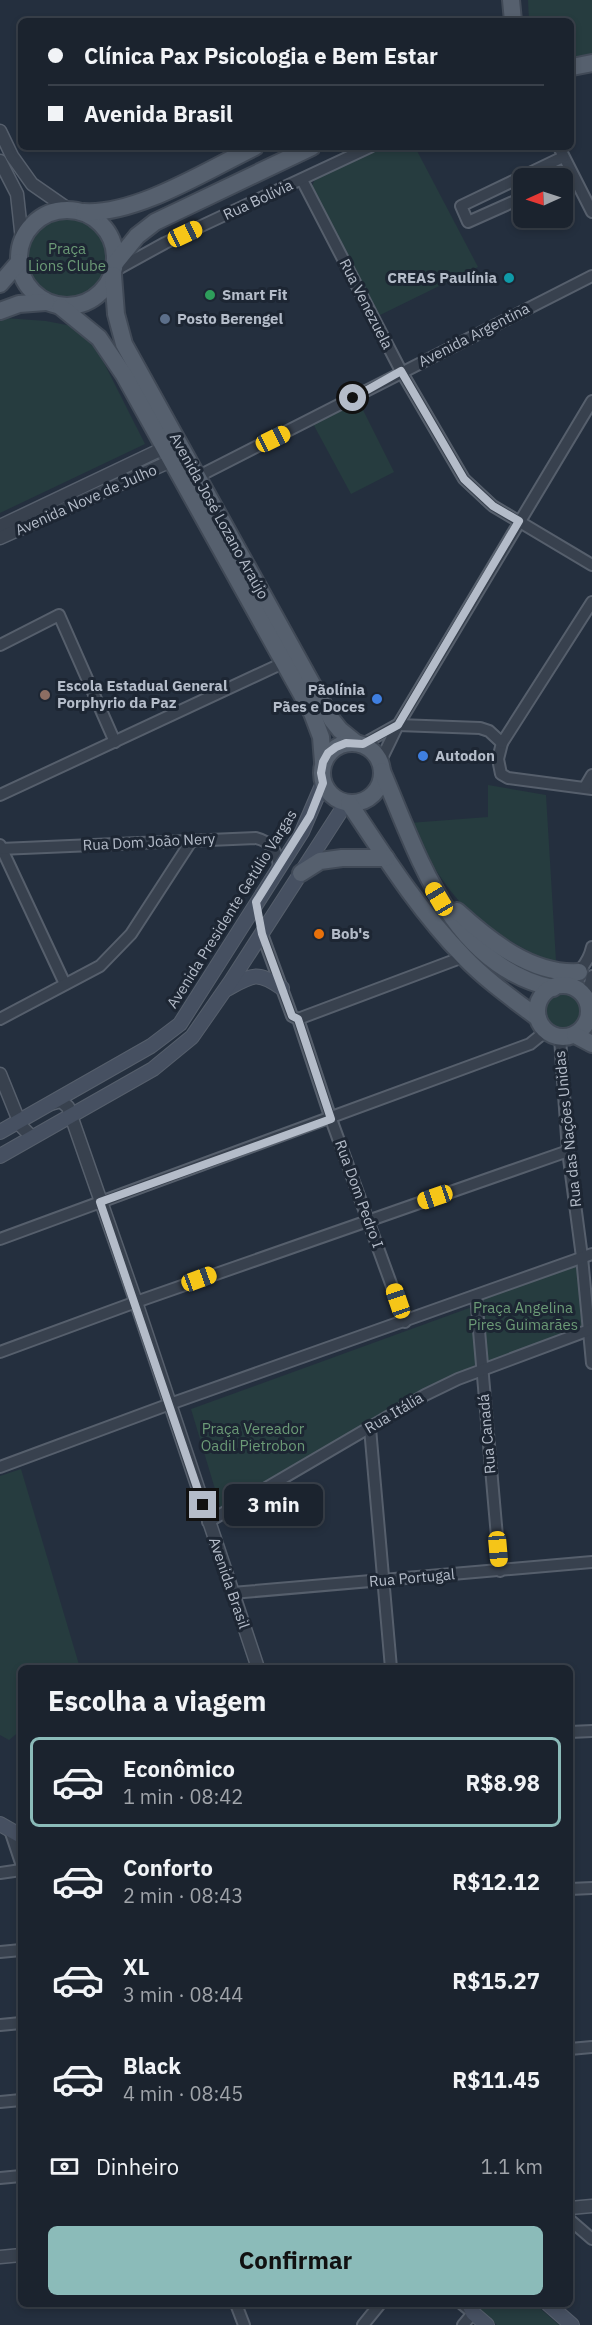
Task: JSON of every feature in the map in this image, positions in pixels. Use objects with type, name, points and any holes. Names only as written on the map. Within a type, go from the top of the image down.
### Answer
[{"type":"main road","points":[[503,18],[511,2]]},
{"type":"main road","points":[[511,2],[513,18]]},
{"type":"main road","points":[[54,304],[31,290],[25,282],[19,262],[22,240],[27,231],[40,218],[58,210],[113,210],[145,200],[249,150]]},
{"type":"main road","points":[[0,311],[19,304],[54,304],[75,307],[98,296],[107,286],[114,269],[137,236],[155,222],[293,153]]},
{"type":"main road","points":[[76,211],[95,218],[111,237],[115,249],[114,269]]},
{"type":"main road","points":[[0,284],[19,262]]},
{"type":"main road","name":"Avenida José Lozano Araújo","points":[[114,269],[116,314],[124,344],[332,720],[340,730],[359,743]]},
{"type":"main road","name":"Avenida José Lozano Araújo","points":[[54,304],[99,338],[124,375],[318,726],[323,748],[323,762]]},
{"type":"main road","points":[[381,767],[381,782],[376,791],[369,798],[359,802],[348,803],[336,799],[328,792],[321,773],[328,753],[336,747],[346,743],[359,743],[370,748],[381,767],[433,889],[458,926],[502,969],[535,984],[577,989],[589,979]]},
{"type":"main road","name":"Avenida Presidente Getúlio Vargas","points":[[0,1132],[144,1050],[180,1024],[310,816],[323,783]]},
{"type":"main road","points":[[348,803],[426,914],[463,957],[555,1030],[592,1044]]},
{"type":"main road","points":[[0,1156],[153,1069],[192,1037],[348,803]]},
{"type":"main road","points":[[301,873],[320,861],[342,858],[386,858]]},
{"type":"main road","points":[[433,889],[485,934],[527,961],[556,972],[589,979]]},
{"type":"main road","points":[[258,900],[276,913]]},
{"type":"main road","points":[[258,900],[262,934]]},
{"type":"main road","points":[[225,990],[252,975],[264,976],[282,988]]},
{"type":"main road","points":[[555,1030],[581,1031],[589,1018],[589,979]]},
{"type":"main road","points":[[555,1030],[540,1000],[556,986]]},
{"type":"main road","points":[[144,1050],[153,1069]]},
{"type":"main road","points":[[468,2307],[487,2325]]},
{"type":"main road","points":[[551,2307],[572,2325]]},
{"type":"street","points":[[0,131],[12,156],[32,184],[76,211]]},
{"type":"street","name":"Rua Bolívia","points":[[114,269],[364,150]]},
{"type":"street","points":[[546,168],[561,152],[592,212]]},
{"type":"street","points":[[0,161],[16,194],[22,240]]},
{"type":"street","name":"Rua Venezuela","points":[[302,180],[401,371],[464,479],[493,506],[592,565]]},
{"type":"street","points":[[513,185],[460,206],[468,222],[513,202]]},
{"type":"street","name":"Avenida Argentina","points":[[197,477],[311,420],[401,371],[592,276]]},
{"type":"street","points":[[381,767],[398,725],[592,401]]},
{"type":"street","name":"Avenida Nove de Julho","points":[[4,530],[168,454]]},
{"type":"street","points":[[592,602],[502,743],[498,767],[501,774],[508,778],[588,788],[592,775]]},
{"type":"street","points":[[0,645],[59,615],[115,742]]},
{"type":"street","points":[[0,795],[283,663]]},
{"type":"street","points":[[359,743],[398,725],[480,728],[489,731],[502,743]]},
{"type":"street","name":"Rua Dom João Nery","points":[[1,848],[245,838],[264,840],[271,845],[276,852],[279,868]]},
{"type":"street","points":[[0,1019],[100,966],[131,934],[192,840]]},
{"type":"street","points":[[1,848],[65,984]]},
{"type":"street","name":"Rua Dom Pedro I","points":[[262,934],[292,1016],[298,1019],[331,1119],[405,1322]]},
{"type":"street","points":[[298,1019],[463,957]]},
{"type":"street","points":[[0,1239],[331,1119],[530,1044],[555,1030]]},
{"type":"street","name":"Rua das Nações Unidas","points":[[555,1030],[568,1150],[587,1255],[592,1363]]},
{"type":"street","points":[[0,1074],[19,1122],[24,1131],[32,1137]]},
{"type":"street","points":[[50,1104],[61,1101],[68,1107],[71,1115]]},
{"type":"street","name":"Avenida Brasil","points":[[71,1115],[257,1665]]},
{"type":"street","points":[[0,1352],[568,1150]]},
{"type":"street","points":[[0,1467],[587,1255]]},
{"type":"street","name":"Rua Canadá","points":[[476,1296],[500,1571]]},
{"type":"street","name":"Rua Itália","points":[[208,1522],[425,1395],[458,1379],[591,1329]]},
{"type":"street","points":[[370,1428],[391,1665]]},
{"type":"street","name":"Rua Portugal","points":[[232,1593],[592,1562]]},
{"type":"street","points":[[573,1732],[592,1731]]},
{"type":"street","points":[[10,1830],[18,1854]]},
{"type":"street","points":[[0,1874],[18,1871]]},
{"type":"street","points":[[573,1889],[592,1888]]},
{"type":"street","points":[[0,1952],[18,1950]]},
{"type":"street","points":[[0,2025],[18,2023]]},
{"type":"street","points":[[573,2049],[592,2047]]},
{"type":"street","points":[[0,2102],[18,2100]]},
{"type":"street","points":[[0,2178],[18,2176]]},
{"type":"street","points":[[573,2208],[592,2206]]},
{"type":"street","points":[[573,2223],[592,2240]]},
{"type":"street","points":[[0,2257],[18,2255]]},
{"type":"street","points":[[237,2307],[244,2325]]},
{"type":"street","points":[[363,2325],[378,2307]]},
{"type":"street","points":[[463,2325],[468,2307]]},
{"type":"green space","points":[[528,0],[592,0],[592,54],[574,57],[574,18],[529,18]]},
{"type":"green space","points":[[364,150],[417,150],[478,267],[374,318],[309,193],[318,172]]},
{"type":"green space","name":"Praça Lions Clube","points":[[67,213],[84,216],[99,226],[109,241],[112,258],[109,275],[99,290],[84,300],[67,303],[50,300],[35,290],[25,275],[22,258],[25,241],[35,226],[50,216]]},
{"type":"green space","points":[[5,318],[46,321],[82,328],[100,355],[145,444],[0,513],[0,320]]},
{"type":"green space","points":[[356,396],[394,472],[351,494],[311,420]]},
{"type":"green space","points":[[488,785],[546,795],[556,961],[550,963],[494,931],[473,916],[442,879],[409,823],[488,817]]},
{"type":"green space","points":[[563,991],[577,997],[583,1011],[577,1025],[563,1031],[549,1025],[543,1011],[549,997]]},
{"type":"green space","name":"Praça Angelina Pires Guimarães","points":[[579,1261],[585,1327],[485,1365],[480,1298]]},
{"type":"green space","name":"Praça Vereador Oadil Pietrobon","points":[[472,1307],[477,1364],[397,1407],[221,1509],[191,1409]]},
{"type":"green space","points":[[21,1469],[79,1665],[18,1665],[18,1732],[9,1740],[0,1735],[0,1476]]},
{"type":"green space","points":[[477,2307],[538,2307],[559,2325],[497,2325]]},
{"type":"place","name":"CREAS Paulínia","points":[[509,278]]},
{"type":"place","name":"Smart Fit","points":[[210,295]]},
{"type":"place","name":"Posto Berengel","points":[[165,319]]},
{"type":"place","name":"Escola Estadual General Porphyrio da Paz","points":[[45,695]]},
{"type":"place","name":"Pãolínia Pães e Doces","points":[[377,699]]},
{"type":"place","name":"Autodon","points":[[423,756]]},
{"type":"place","name":"Bob's","points":[[319,934]]},
{"type":"route","points":[[203,1505],[136,1302],[100,1202],[331,1119],[298,1019],[292,1016],[262,934],[256,902],[302,832],[317,802],[323,783],[321,773],[323,762],[328,753],[346,743],[363,744],[398,725],[519,521],[493,506],[464,479],[401,371],[353,398]]}]
